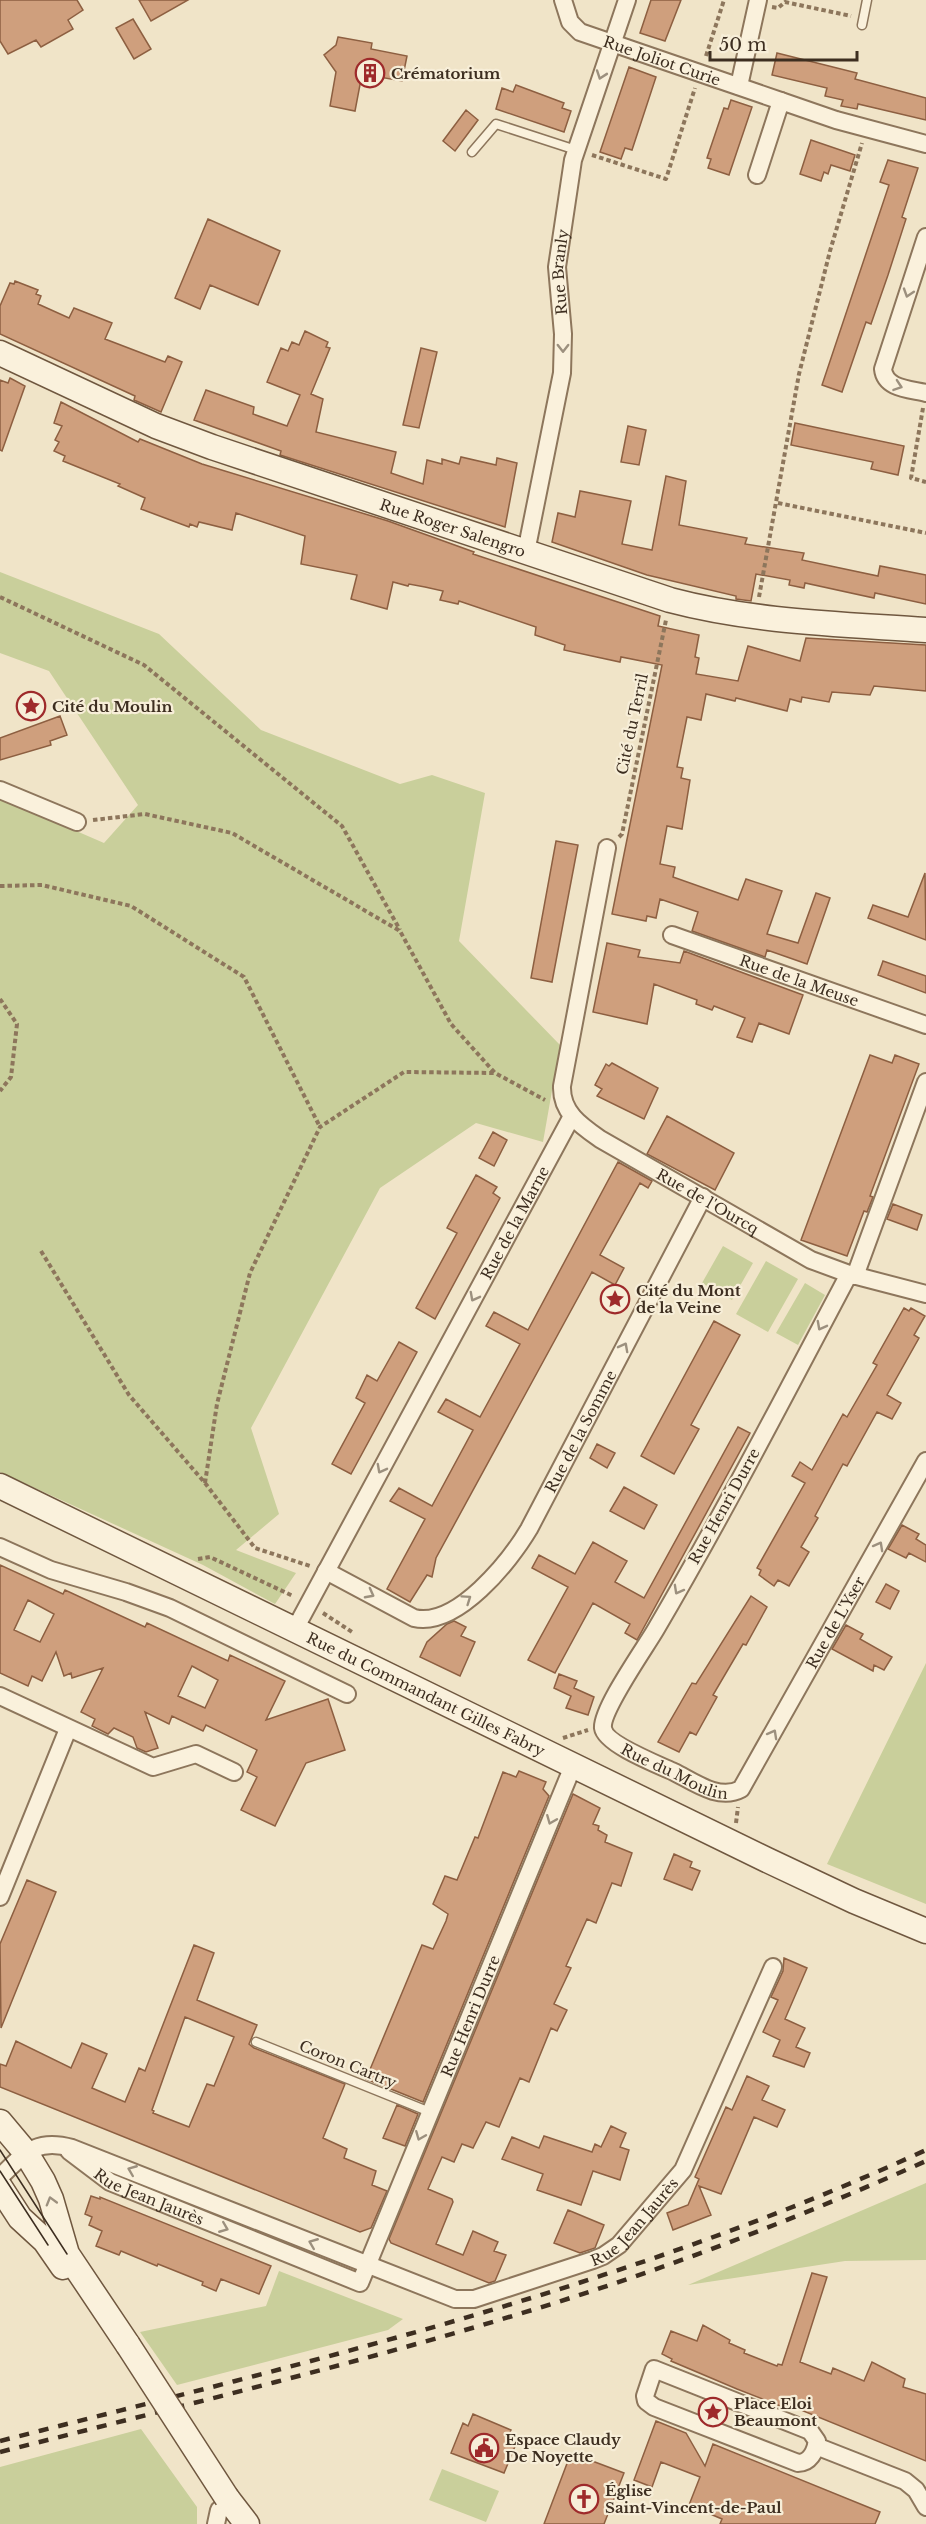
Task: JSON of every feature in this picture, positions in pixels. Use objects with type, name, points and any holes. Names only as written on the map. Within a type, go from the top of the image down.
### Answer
[{"type":"street","name":"Rue Joliot Curie","points":[[563,0],[566,15],[580,32],[836,120],[926,144]]},
{"type":"street","name":"Rue Branly","points":[[526,552],[562,374],[563,334],[557,280],[558,252],[576,150],[627,0]]},
{"type":"street","points":[[739,86],[758,2]]},
{"type":"street","points":[[757,175],[781,101]]},
{"type":"street","points":[[926,237],[884,364],[885,378],[890,384],[926,393]]},
{"type":"street","name":"Rue Roger Salengro","points":[[0,353],[175,434],[670,600],[756,617],[926,630]]},
{"type":"street","points":[[0,790],[77,822]]},
{"type":"street","name":"Rue de la Marne","points":[[295,1629],[568,1111],[562,1086],[607,848]]},
{"type":"street","name":"Rue de la Meuse","points":[[672,935],[926,1025]]},
{"type":"street","name":"Rue Henri Durre","points":[[605,1731],[609,1706],[666,1613],[852,1275],[926,1082]]},
{"type":"street","name":"Rue de l'Ourcq","points":[[568,1111],[600,1139],[812,1260],[852,1275],[926,1294]]},
{"type":"street","name":"Rue de la Somme","points":[[326,1571],[414,1618],[433,1619],[467,1600],[496,1574],[518,1546],[703,1197]]},
{"type":"street","name":"Rue de L'Yser","points":[[745,1785],[926,1461]]},
{"type":"street","name":"Rue du Commandant Gilles Fabry","points":[[0,1486],[573,1766],[854,1901],[926,1931]]},
{"type":"street","points":[[0,1547],[51,1570],[126,1592],[170,1608],[347,1694]]},
{"type":"street","points":[[0,1696],[153,1767],[196,1754],[234,1773]]},
{"type":"street","points":[[0,1897],[68,1729]]},
{"type":"street","name":"Rue du Moulin","points":[[605,1731],[621,1746],[715,1792],[736,1792],[745,1785]]},
{"type":"street","name":"Rue Henri Durre","points":[[367,2265],[573,1766]]},
{"type":"street","name":"Rue du Commandant Gilles Fabry","points":[[854,1901],[926,1941]]},
{"type":"street","name":"Rue Jean Jaurès","points":[[0,2177],[26,2153],[41,2145],[62,2145],[108,2160],[367,2265],[455,2299],[467,2301],[592,2260],[612,2250],[683,2170],[773,1967]]},
{"type":"street","points":[[0,2122],[26,2153],[48,2191],[58,2250]]},
{"type":"street","points":[[0,2187],[20,2218],[58,2250],[122,2347],[221,2511],[247,2524]]},
{"type":"street","points":[[654,2369],[805,2429],[813,2434],[816,2446],[806,2463],[792,2462],[654,2407],[646,2401],[645,2391],[654,2369]]},
{"type":"street","points":[[816,2446],[905,2481],[916,2490],[926,2507]]},
{"type":"lane","points":[[863,22],[867,0]]},
{"type":"lane","points":[[472,152],[496,124],[576,150]]},
{"type":"lane","name":"Coron Cartry","points":[[256,2042],[430,2112]]},
{"type":"path","points":[[706,57],[724,0]]},
{"type":"path","points":[[758,2],[778,8],[785,2],[863,22]]},
{"type":"path","points":[[576,150],[666,179],[700,74]]},
{"type":"path","points":[[756,617],[799,374],[830,251],[866,128]]},
{"type":"path","points":[[926,393],[911,478],[926,482]]},
{"type":"path","points":[[778,503],[926,533]]},
{"type":"path","points":[[0,597],[144,665],[342,826],[451,1024],[495,1073],[568,1111]]},
{"type":"path","name":"Cité du Terril","points":[[607,848],[622,834],[670,600]]},
{"type":"path","points":[[77,822],[145,814],[232,833],[400,931]]},
{"type":"path","points":[[0,886],[42,885],[131,906],[244,977],[320,1127]]},
{"type":"path","points":[[0,999],[17,1024],[11,1077],[0,1091]]},
{"type":"path","points":[[205,1483],[217,1404],[250,1273],[320,1127],[404,1072],[495,1073]]},
{"type":"path","points":[[41,1251],[129,1395],[205,1483],[255,1548],[326,1571]]},
{"type":"path","points":[[560,1739],[605,1731]]},
{"type":"green space","points":[[0,572],[159,634],[261,730],[400,784],[432,775],[485,793],[459,941],[560,1045],[543,1142],[476,1123],[380,1188],[251,1428],[279,1514],[236,1550],[296,1573],[275,1604],[203,1565],[0,1472],[0,798],[104,843],[138,805],[49,671],[0,653]]},
{"type":"green space","points":[[723,1246],[753,1263],[732,1300],[702,1283]]},
{"type":"green space","points":[[766,1261],[798,1279],[768,1332],[736,1314]]},
{"type":"green space","points":[[805,1283],[825,1295],[798,1345],[776,1333]]},
{"type":"green space","points":[[926,1663],[926,1904],[827,1864]]},
{"type":"green space","points":[[926,2183],[926,2260],[845,2261],[688,2285]]},
{"type":"green space","points":[[279,2271],[403,2319],[388,2330],[177,2385],[140,2332],[266,2306]]},
{"type":"green space","points":[[141,2429],[197,2507],[197,2524],[0,2524],[0,2467]]},
{"type":"green space","points":[[442,2469],[499,2491],[486,2522],[429,2500]]},
{"type":"building","points":[[0,0],[77,0],[83,10],[68,20],[73,29],[41,47],[36,40],[8,54],[0,41]]},
{"type":"building","points":[[139,0],[188,0],[151,21]]},
{"type":"building","points":[[651,0],[681,0],[665,41],[640,33]]},
{"type":"building","points":[[133,19],[151,49],[134,59],[116,28]]},
{"type":"building","name":"Crématorium","points":[[338,37],[372,43],[371,49],[407,56],[402,81],[362,74],[355,111],[330,106],[336,72],[324,55],[336,45]]},
{"type":"building","points":[[777,53],[857,73],[855,79],[926,98],[926,120],[858,104],[857,109],[841,106],[843,100],[825,96],[827,88],[772,75]]},
{"type":"building","points":[[629,67],[656,77],[632,150],[625,148],[621,159],[600,152]]},
{"type":"building","points":[[516,85],[564,103],[562,108],[571,111],[564,132],[496,109],[502,88],[513,92]]},
{"type":"building","points":[[731,100],[752,107],[729,175],[708,168],[711,159],[707,158],[724,108],[728,109]]},
{"type":"building","points":[[466,110],[478,120],[455,151],[443,141]]},
{"type":"building","points":[[811,140],[855,155],[850,171],[831,165],[828,174],[824,172],[821,181],[800,174]]},
{"type":"building","points":[[888,160],[918,168],[902,217],[906,219],[888,275],[871,324],[866,322],[842,392],[822,385],[889,185],[880,182]]},
{"type":"building","points":[[208,219],[280,251],[258,305],[210,285],[200,309],[175,298]]},
{"type":"building","points":[[15,281],[38,290],[36,294],[41,296],[38,304],[69,318],[74,308],[112,323],[105,339],[165,362],[168,356],[182,362],[161,412],[134,400],[135,396],[0,334],[0,306],[10,283],[14,284]]},
{"type":"building","points":[[305,331],[328,342],[326,347],[330,348],[311,394],[323,399],[316,432],[396,452],[391,473],[423,484],[427,460],[442,464],[442,459],[459,464],[461,457],[496,465],[497,458],[517,463],[505,527],[280,455],[281,451],[194,420],[206,390],[254,407],[253,414],[287,426],[300,395],[267,382],[281,348],[288,351],[292,342],[299,345]]},
{"type":"building","points":[[421,348],[437,352],[419,428],[403,425]]},
{"type":"building","points":[[10,378],[25,386],[2,451],[0,450],[0,380],[8,383]]},
{"type":"building","points":[[61,402],[138,442],[140,439],[202,464],[388,521],[474,552],[473,554],[660,616],[658,626],[699,635],[695,657],[699,658],[696,674],[738,681],[748,646],[800,661],[806,638],[926,645],[926,691],[874,686],[870,695],[832,692],[829,702],[802,697],[801,702],[790,699],[787,711],[736,698],[735,701],[706,694],[701,720],[687,717],[677,767],[683,768],[681,778],[690,780],[682,829],[667,826],[660,864],[675,867],[673,877],[738,900],[746,879],[782,891],[767,934],[798,943],[816,893],[830,898],[807,964],[767,950],[765,957],[692,931],[698,912],[660,899],[656,918],[647,916],[646,921],[612,914],[662,665],[621,657],[620,662],[564,650],[565,645],[535,635],[536,627],[459,601],[458,604],[440,600],[443,591],[425,587],[393,582],[387,609],[351,599],[357,575],[301,564],[305,536],[236,513],[232,530],[199,522],[197,527],[190,524],[189,527],[141,509],[145,498],[118,486],[120,484],[63,461],[65,456],[54,451],[59,442],[55,440],[62,426],[54,423]]},
{"type":"building","points":[[795,423],[904,446],[898,475],[871,469],[873,462],[791,445]]},
{"type":"building","points":[[628,426],[646,430],[639,465],[621,462]]},
{"type":"building","points":[[666,476],[686,481],[679,525],[747,538],[745,544],[804,553],[802,560],[878,576],[880,566],[926,575],[926,604],[875,593],[874,598],[805,583],[804,588],[789,585],[790,580],[756,574],[751,601],[736,599],[736,596],[647,575],[552,542],[558,513],[575,517],[580,491],[631,501],[622,544],[652,550]]},
{"type":"building","points":[[60,716],[67,735],[50,741],[51,745],[0,760],[0,738]]},
{"type":"building","points":[[556,841],[578,845],[552,982],[531,978]]},
{"type":"building","points":[[925,873],[926,940],[868,918],[873,905],[908,917]]},
{"type":"building","points":[[607,943],[640,950],[638,957],[680,963],[684,951],[803,995],[789,1034],[759,1023],[752,1042],[737,1037],[745,1018],[714,1006],[712,1010],[696,1004],[697,1000],[654,984],[647,1024],[593,1012]]},
{"type":"building","points":[[883,961],[926,976],[926,993],[878,975]]},
{"type":"building","points":[[870,1055],[892,1063],[895,1055],[919,1064],[870,1196],[873,1197],[867,1212],[864,1211],[847,1256],[801,1240]]},
{"type":"building","points":[[612,1063],[658,1088],[644,1119],[597,1096],[602,1089],[595,1085],[606,1064],[609,1066]]},
{"type":"building","points":[[667,1116],[734,1153],[715,1190],[647,1154]]},
{"type":"building","points":[[493,1132],[507,1140],[494,1166],[479,1158]]},
{"type":"building","points":[[618,1162],[652,1181],[648,1188],[640,1183],[600,1255],[624,1268],[615,1285],[592,1272],[436,1558],[432,1577],[427,1575],[410,1602],[387,1589],[425,1519],[390,1501],[399,1488],[432,1506],[473,1430],[438,1412],[446,1399],[480,1417],[520,1344],[486,1326],[494,1312],[528,1330]]},
{"type":"building","points":[[476,1175],[497,1187],[493,1193],[500,1198],[435,1319],[416,1308],[457,1233],[447,1228]]},
{"type":"building","points":[[893,1204],[922,1215],[917,1230],[887,1219]]},
{"type":"building","points":[[904,1308],[909,1311],[911,1308],[925,1316],[914,1335],[919,1338],[887,1395],[901,1403],[892,1419],[877,1412],[847,1466],[843,1464],[815,1516],[818,1518],[801,1547],[809,1552],[789,1586],[778,1580],[774,1586],[759,1575],[761,1570],[757,1568],[805,1483],[792,1476],[800,1462],[812,1470],[843,1414],[847,1417],[877,1365],[873,1363]]},
{"type":"building","points":[[714,1321],[740,1335],[691,1425],[699,1429],[674,1474],[641,1456]]},
{"type":"building","points":[[399,1342],[417,1352],[351,1474],[332,1464],[365,1403],[356,1398],[367,1375],[377,1381]]},
{"type":"building","points":[[738,1427],[750,1433],[637,1640],[625,1633],[630,1624],[593,1603],[555,1673],[528,1660],[568,1587],[532,1568],[539,1555],[575,1574],[593,1542],[627,1561],[615,1582],[644,1598]]},
{"type":"building","points":[[597,1444],[615,1453],[607,1468],[590,1458]]},
{"type":"building","points":[[624,1487],[657,1505],[644,1529],[610,1511]]},
{"type":"building","points":[[902,1525],[919,1534],[916,1539],[926,1545],[926,1562],[909,1553],[906,1558],[888,1549]]},
{"type":"building","points":[[0,1565],[63,1594],[65,1590],[145,1627],[147,1623],[228,1661],[230,1655],[285,1681],[266,1720],[328,1699],[345,1750],[306,1763],[275,1826],[241,1810],[257,1777],[247,1772],[257,1750],[206,1725],[203,1731],[172,1716],[169,1724],[145,1712],[158,1748],[146,1752],[137,1748],[133,1737],[114,1728],[108,1734],[92,1726],[95,1719],[81,1712],[103,1668],[72,1678],[71,1673],[64,1676],[56,1652],[42,1681],[32,1676],[28,1686],[0,1673]],"holes":[[[28,1600],[54,1614],[40,1642],[14,1630]],[[192,1666],[218,1680],[205,1708],[178,1696]]]},
{"type":"building","points":[[886,1584],[899,1591],[890,1609],[876,1602]]},
{"type":"building","points":[[751,1596],[767,1607],[746,1645],[743,1644],[713,1695],[717,1697],[696,1735],[690,1732],[679,1752],[658,1742],[692,1683],[696,1684]]},
{"type":"building","points":[[454,1621],[466,1627],[461,1636],[475,1642],[460,1676],[420,1657],[427,1642],[447,1624]]},
{"type":"building","points":[[846,1625],[863,1634],[860,1639],[892,1657],[884,1670],[874,1665],[873,1671],[832,1649]]},
{"type":"building","points":[[559,1674],[577,1681],[574,1688],[594,1697],[588,1715],[566,1708],[571,1696],[554,1688]]},
{"type":"building","points":[[519,1771],[546,1782],[543,1789],[549,1796],[423,2102],[366,2079],[422,1945],[433,1949],[446,1921],[448,1914],[433,1904],[445,1876],[457,1880],[475,1837],[478,1838],[503,1772],[516,1777]]},
{"type":"building","points":[[573,1794],[600,1808],[593,1824],[599,1826],[598,1830],[607,1835],[605,1842],[632,1853],[621,1886],[612,1883],[596,1923],[587,1919],[566,1966],[571,1968],[554,2004],[567,2010],[557,2031],[551,2028],[529,2082],[520,2078],[499,2127],[486,2122],[473,2148],[462,2144],[454,2162],[442,2157],[428,2189],[452,2199],[453,2202],[436,2244],[463,2255],[473,2231],[498,2242],[494,2251],[506,2255],[495,2281],[489,2283],[391,2243],[389,2239]]},
{"type":"building","points":[[674,1854],[692,1862],[690,1867],[700,1871],[692,1890],[664,1879]]},
{"type":"building","points":[[27,1880],[56,1892],[1,2028],[0,1944]]},
{"type":"building","points":[[194,1945],[214,1953],[197,2000],[257,2025],[249,2044],[254,2048],[345,2084],[323,2138],[347,2149],[344,2158],[376,2171],[372,2185],[387,2191],[371,2228],[360,2232],[0,2087],[0,2064],[6,2066],[16,2041],[71,2068],[82,2043],[107,2054],[92,2088],[125,2102],[139,2068],[145,2071]],"holes":[[[185,2017],[234,2037],[214,2086],[207,2084],[189,2127],[153,2113],[152,2110]]]},
{"type":"building","points":[[784,1958],[807,1968],[785,2019],[805,2028],[796,2047],[810,2053],[804,2067],[773,2056],[780,2040],[763,2032],[778,2000],[771,1997],[783,1971]]},
{"type":"building","points":[[747,2076],[769,2086],[762,2100],[785,2110],[777,2127],[754,2117],[721,2194],[699,2186],[711,2215],[673,2230],[667,2213],[688,2205],[699,2179],[695,2177],[726,2107],[732,2110]]},
{"type":"building","points":[[397,2105],[418,2114],[405,2146],[383,2138]]},
{"type":"building","points":[[611,2126],[626,2133],[620,2147],[629,2150],[620,2180],[593,2171],[581,2205],[537,2190],[543,2174],[502,2159],[512,2137],[539,2148],[544,2136],[592,2152],[595,2144],[601,2147]]},
{"type":"building","points":[[91,2196],[100,2199],[100,2197],[271,2266],[259,2294],[221,2279],[216,2291],[202,2285],[203,2282],[158,2264],[157,2266],[121,2251],[119,2255],[96,2246],[102,2231],[89,2225],[92,2217],[85,2214]]},
{"type":"building","points":[[568,2210],[604,2225],[595,2248],[580,2253],[554,2243]]},
{"type":"building","points":[[812,2273],[827,2277],[800,2362],[831,2374],[833,2368],[864,2381],[872,2362],[905,2379],[903,2387],[926,2394],[926,2461],[784,2403],[783,2407],[737,2389],[671,2361],[672,2359],[662,2354],[671,2331],[697,2341],[703,2325],[730,2340],[729,2343],[745,2350],[744,2353],[777,2366],[782,2365]]},
{"type":"building","name":"Espace Claudy De Noyette","points":[[473,2414],[511,2430],[507,2440],[516,2444],[504,2473],[451,2453],[463,2423],[468,2426]]},
{"type":"building","points":[[656,2421],[686,2433],[705,2466],[713,2444],[880,2512],[875,2524],[720,2524],[722,2519],[689,2505],[700,2477],[661,2462],[652,2487],[634,2480]]},
{"type":"building","name":"Église Saint-Vincent-de-Paul","points":[[571,2453],[624,2473],[604,2524],[544,2524]]},
{"type":"tram line","points":[[0,2150],[67,2254]]},
{"type":"tram line","points":[[0,2171],[48,2245]]},
{"type":"railway","points":[[0,2441],[353,2350],[586,2281],[701,2242],[814,2198],[926,2150]]},
{"type":"railway","points":[[0,2452],[325,2369],[571,2298],[725,2244],[926,2161]]},
{"type":"place","name":"Crématorium","points":[[370,73]]},
{"type":"place","name":"Cité du Moulin","points":[[31,706]]},
{"type":"place","name":"Cité du Mont de la Veine","points":[[615,1299]]},
{"type":"place","name":"Place Eloi Beaumont","points":[[713,2412]]},
{"type":"place","name":"Espace Claudy De Noyette","points":[[484,2448]]},
{"type":"place","name":"Église Saint-Vincent-de-Paul","points":[[584,2499]]}]
